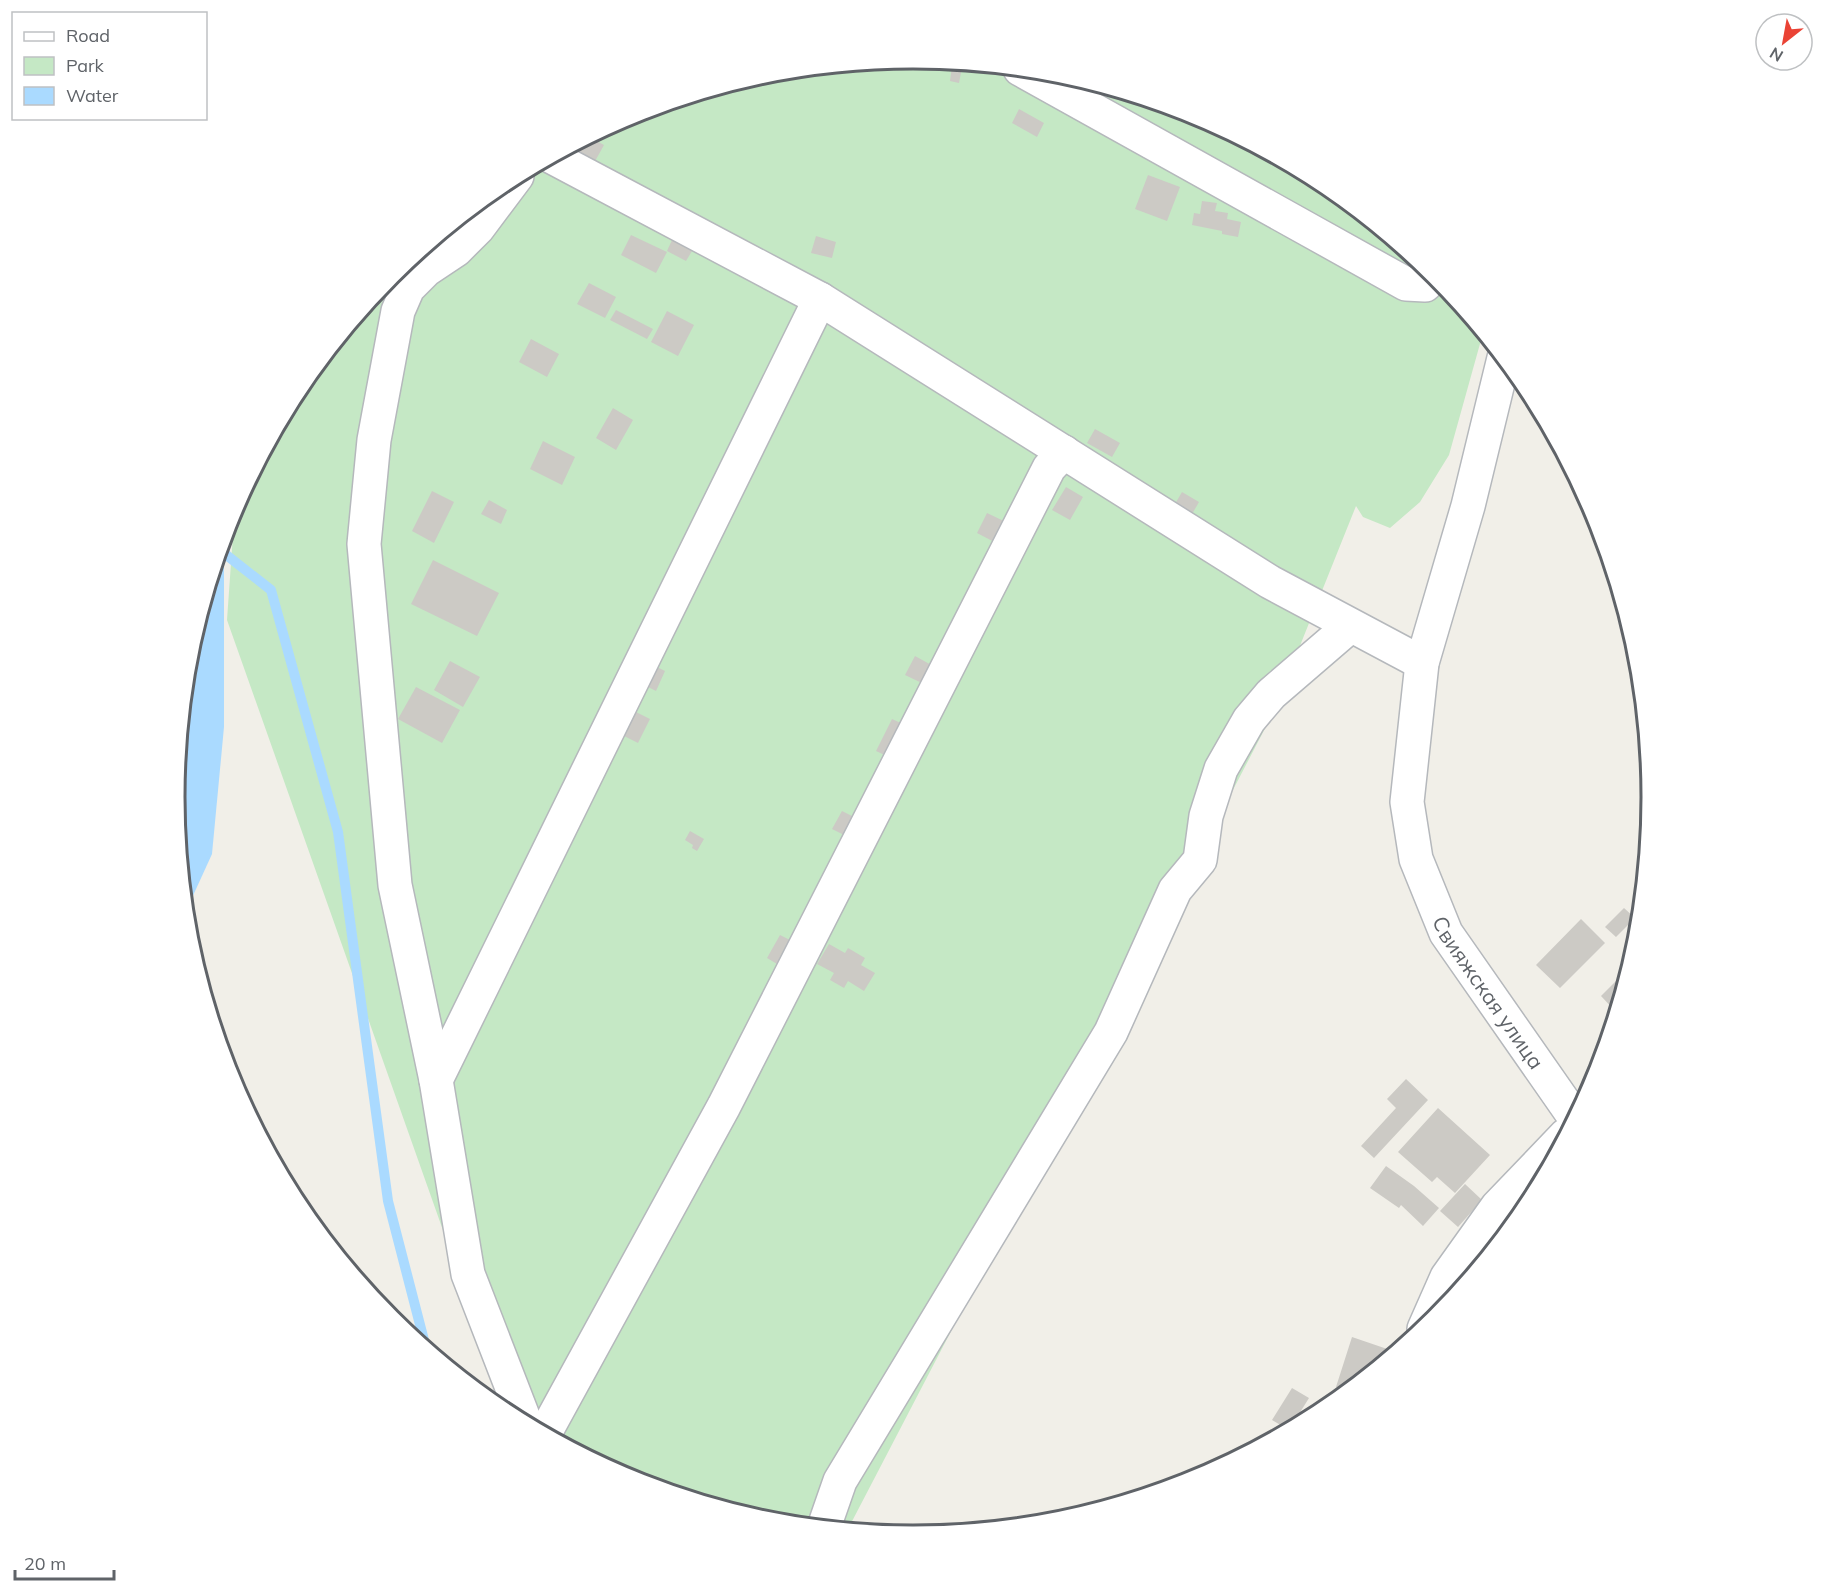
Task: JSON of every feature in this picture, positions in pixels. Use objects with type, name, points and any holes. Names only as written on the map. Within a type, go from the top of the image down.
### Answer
[{"type":"street","points":[[1041,81],[1406,284],[1425,285],[1428,282]]},
{"type":"street","points":[[560,161],[820,299],[1270,582],[1422,663]]},
{"type":"street","points":[[498,200],[471,235],[456,250],[426,270],[408,288],[398,311],[374,440],[364,544],[395,885],[436,1080],[468,1274],[520,1409]]},
{"type":"street","points":[[436,1080],[820,299]]},
{"type":"street","name":"Свияжская улица","points":[[1501,369],[1468,506],[1422,663],[1407,802],[1416,859],[1446,933],[1570,1111]]},
{"type":"street","points":[[549,1427],[724,1106],[1049,468],[1064,452]]},
{"type":"street","points":[[827,1520],[840,1481],[1111,1032],[1175,890],[1200,860],[1206,816],[1221,769],[1249,720],[1271,694],[1350,626]]},
{"type":"street","points":[[1434,1305],[1447,1276],[1497,1207],[1546,1156]]},
{"type":"green space","points":[[913,69],[1008,75],[1101,94],[1192,124],[1277,167],[1356,219],[1428,282],[1481,342],[1449,455],[1420,502],[1390,528],[1363,517],[1356,506],[1273,713],[852,1522],[771,1511],[725,1500],[634,1470],[549,1427],[502,1397],[227,620],[233,538],[260,475],[283,433],[335,354],[398,282],[470,219],[549,167],[591,144],[634,124],[679,108],[771,83],[818,75]]},
{"type":"water","points":[[224,563],[224,727],[212,854],[192,898],[185,797],[191,702],[199,655]]},
{"type":"building","points":[[951,71],[961,71],[959,83],[950,81]]},
{"type":"building","points":[[1019,109],[1044,123],[1037,137],[1012,123]]},
{"type":"building","points":[[597,141],[604,145],[594,163],[576,152]]},
{"type":"building","points":[[1148,175],[1180,187],[1167,221],[1135,209]]},
{"type":"building","points":[[1202,201],[1217,203],[1215,211],[1228,213],[1227,219],[1241,222],[1238,237],[1192,225],[1194,213],[1200,214]]},
{"type":"building","points":[[631,235],[667,252],[656,273],[621,255]]},
{"type":"building","points":[[816,236],[836,242],[832,258],[811,253]]},
{"type":"building","points":[[672,240],[692,251],[686,261],[667,251]]},
{"type":"building","points":[[589,283],[616,297],[605,318],[577,304]]},
{"type":"building","points":[[616,310],[653,329],[647,339],[610,320]]},
{"type":"building","points":[[667,311],[694,325],[678,356],[651,342]]},
{"type":"building","points":[[531,339],[559,354],[547,377],[519,362]]},
{"type":"building","points":[[613,408],[633,420],[616,450],[596,438]]},
{"type":"building","points":[[1095,429],[1120,443],[1112,457],[1087,443]]},
{"type":"building","points":[[543,441],[575,457],[562,485],[530,469]]},
{"type":"building","points":[[1066,487],[1083,497],[1070,520],[1052,510]]},
{"type":"building","points":[[432,491],[454,502],[434,543],[412,531]]},
{"type":"building","points":[[1182,492],[1199,502],[1192,514],[1175,504]]},
{"type":"building","points":[[489,500],[507,510],[501,524],[481,514]]},
{"type":"building","points":[[987,513],[1010,524],[1000,545],[977,533]]},
{"type":"building","points":[[433,560],[499,593],[477,636],[411,604]]},
{"type":"building","points":[[915,656],[935,667],[926,685],[905,675]]},
{"type":"building","points":[[450,661],[480,677],[463,707],[434,690]]},
{"type":"building","points":[[655,666],[665,671],[656,691],[646,686]]},
{"type":"building","points":[[416,687],[460,710],[442,743],[398,719]]},
{"type":"building","points":[[630,709],[650,719],[638,743],[618,733]]},
{"type":"building","points":[[892,719],[905,725],[889,757],[876,751]]},
{"type":"building","points":[[842,811],[860,820],[850,838],[832,829]]},
{"type":"building","points":[[690,831],[704,839],[697,851],[685,840]]},
{"type":"building","points":[[1624,908],[1631,915],[1630,923],[1616,937],[1605,927]]},
{"type":"building","points":[[1581,919],[1605,943],[1560,988],[1536,965]]},
{"type":"building","points":[[780,935],[796,943],[782,967],[767,958]]},
{"type":"building","points":[[829,944],[845,953],[848,948],[865,958],[861,965],[875,973],[864,991],[848,981],[844,988],[830,980],[834,973],[817,964]]},
{"type":"building","points":[[1617,980],[1610,1005],[1601,996]]},
{"type":"building","points":[[1406,1079],[1428,1100],[1374,1158],[1361,1146],[1396,1108],[1387,1099]]},
{"type":"building","points":[[1438,1108],[1490,1155],[1455,1193],[1437,1177],[1432,1182],[1398,1152]]},
{"type":"building","points":[[1386,1166],[1439,1208],[1423,1226],[1401,1205],[1399,1208],[1370,1188]]},
{"type":"building","points":[[1465,1184],[1482,1200],[1458,1227],[1440,1211]]},
{"type":"building","points":[[1352,1337],[1387,1349],[1356,1375],[1336,1387]]},
{"type":"building","points":[[1292,1388],[1309,1398],[1300,1413],[1280,1425],[1272,1420]]},
{"type":"waterway","points":[[227,555],[271,590],[338,832],[388,1201],[422,1334]]}]
